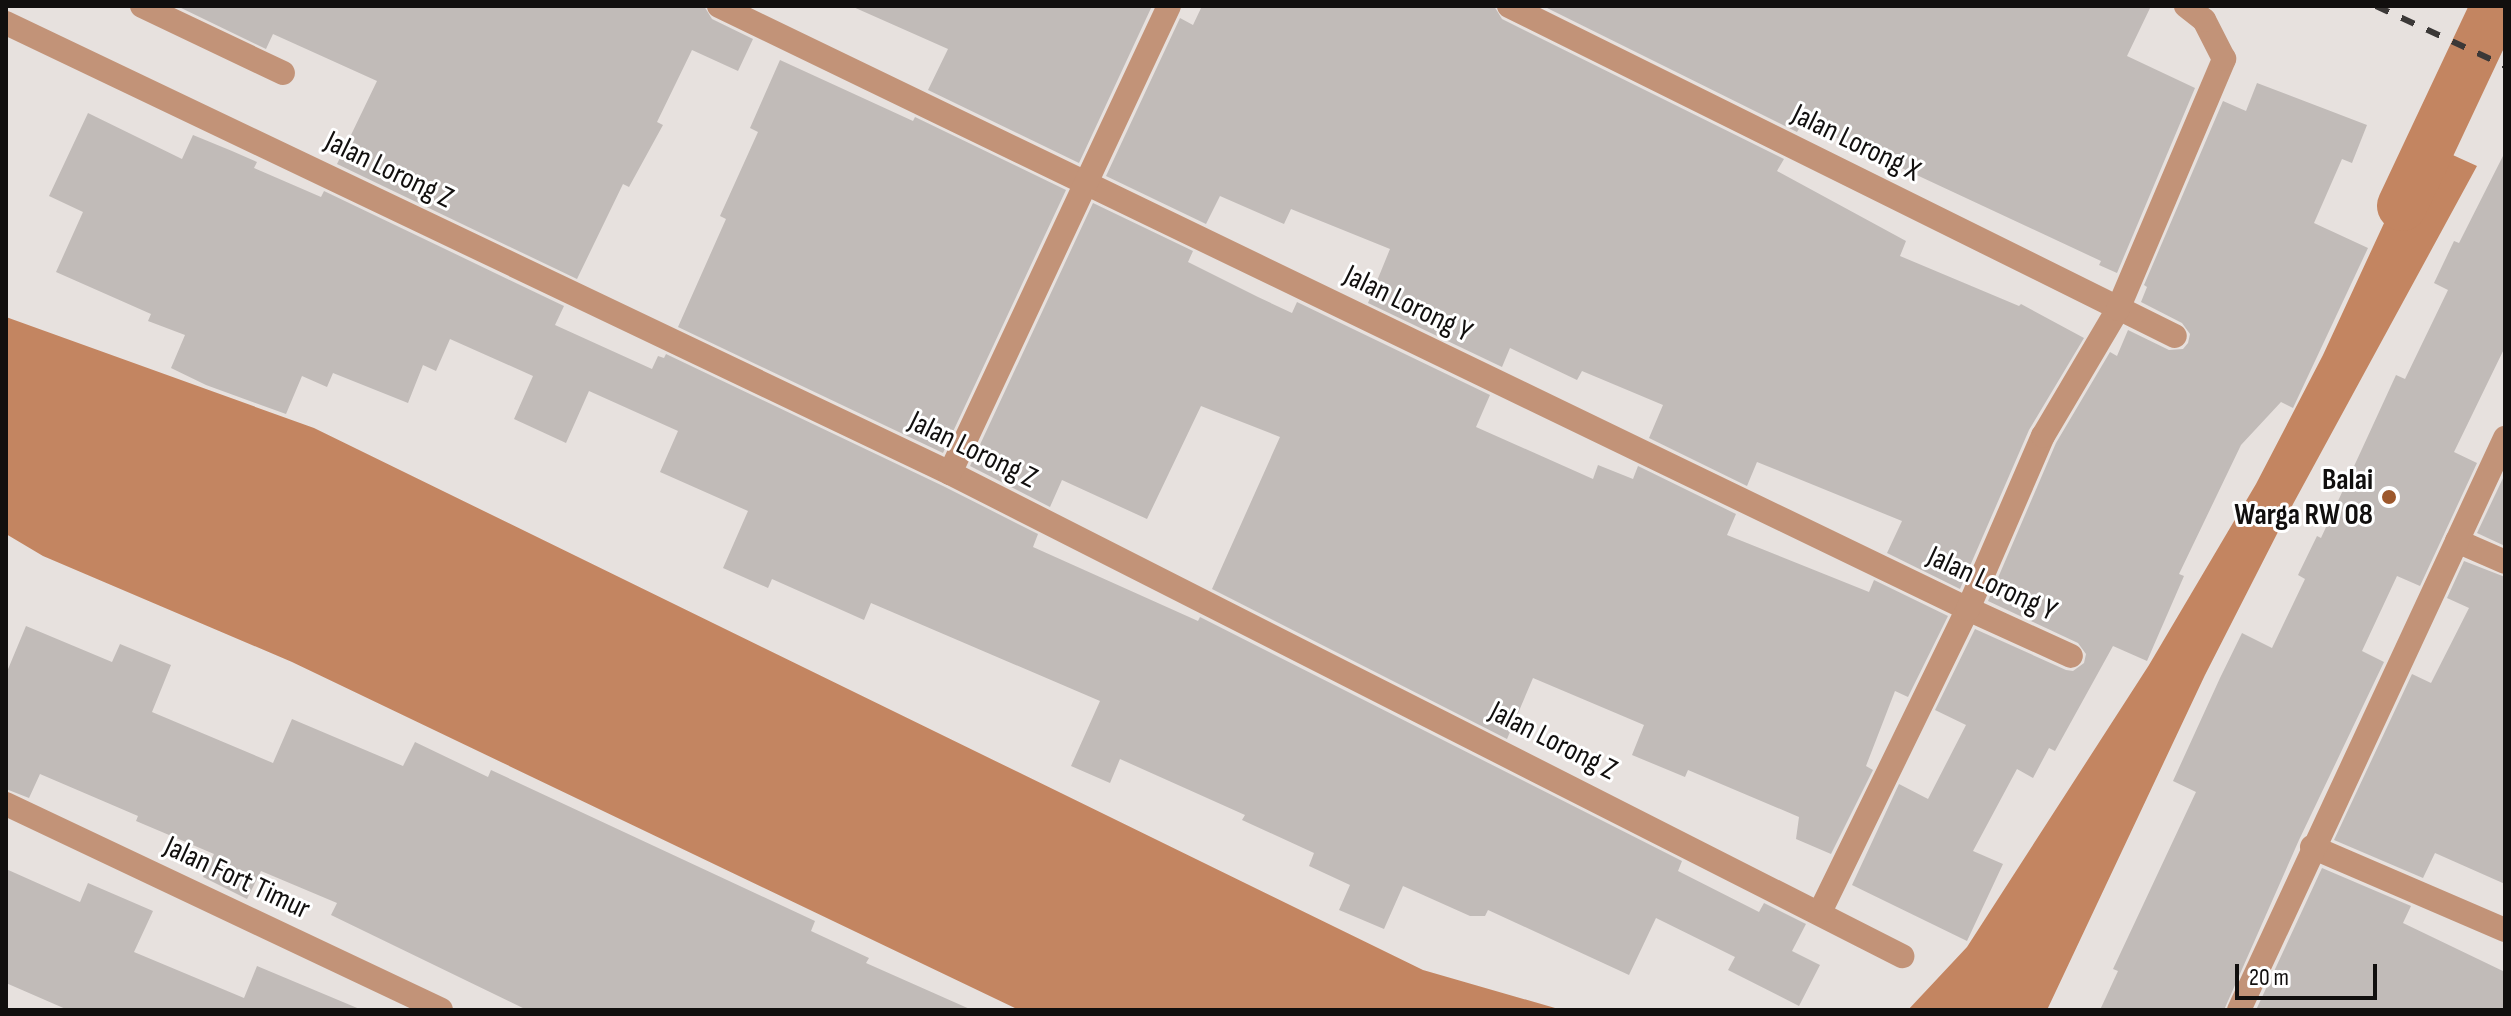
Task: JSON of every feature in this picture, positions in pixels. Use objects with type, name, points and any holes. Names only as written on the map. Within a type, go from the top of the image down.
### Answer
[{"type":"street","points":[[142,6],[283,73]]},
{"type":"street","name":"Jalan Lorong Y","points":[[719,6],[2071,656]]},
{"type":"street","points":[[950,473],[1169,6]]},
{"type":"street","name":"Jalan Lorong X","points":[[1509,6],[2175,336]]},
{"type":"street","points":[[1820,912],[1968,609],[2043,436],[2118,309],[2224,59],[2204,20],[2186,6]]},
{"type":"street","name":"Jalan Lorong Z","points":[[6,23],[950,473],[1902,956]]},
{"type":"street","points":[[2239,1010],[2312,847],[2505,438]]},
{"type":"street","points":[[2457,541],[2505,562]]},
{"type":"street","name":"Jalan Fort Timur","points":[[6,804],[441,1010]]},
{"type":"street","points":[[2312,847],[2505,930]]},
{"type":"shaded area","points":[[2422,141],[2477,166],[2280,528],[2205,675],[2047,1010],[1908,1010],[1967,947],[2149,665],[2256,484],[2323,355]]},
{"type":"shaded area","points":[[6,317],[314,428],[1423,970],[1562,1010],[1019,1010],[292,662],[43,556],[6,534]]},
{"type":"building","points":[[177,6],[704,6],[712,19],[753,39],[738,71],[692,50],[657,122],[663,125],[629,187],[623,184],[577,279],[337,164],[377,81],[273,34],[266,49]]},
{"type":"building","points":[[851,6],[1152,6],[1079,163],[928,90],[948,49]]},
{"type":"building","points":[[1202,6],[1494,6],[1502,19],[1784,159],[1777,171],[1906,241],[1900,256],[2019,306],[2021,304],[2084,338],[2029,430],[1960,589],[1887,553],[1902,521],[1757,462],[1747,486],[1649,438],[1663,405],[1582,371],[1577,380],[1510,348],[1502,367],[1368,303],[1390,249],[1291,209],[1284,224],[1220,196],[1206,224],[1106,176],[1180,18],[1193,25]]},
{"type":"building","points":[[1543,6],[2151,6],[2127,56],[2195,88],[2117,273],[2099,265],[2101,261],[1803,122],[1797,132]]},
{"type":"building","points":[[780,60],[913,121],[915,117],[1066,190],[943,453],[678,327],[726,219],[720,216],[758,132],[750,128]]},
{"type":"building","points":[[2257,83],[2367,125],[2352,163],[2342,159],[2314,223],[2368,248],[2293,408],[2281,402],[2241,445],[2179,574],[2184,576],[2147,661],[2113,646],[2055,751],[2049,748],[2033,778],[2017,769],[1973,851],[2003,864],[1967,941],[1852,885],[1899,784],[1928,799],[1966,725],[1935,710],[1975,629],[2066,670],[2073,671],[2084,663],[2086,654],[2078,643],[1988,601],[2056,443],[2110,352],[2117,356],[2128,330],[2169,350],[2183,349],[2188,343],[2190,334],[2182,323],[2141,302],[2147,287],[2144,285],[2223,101],[2246,111]]},
{"type":"building","points":[[88,113],[182,159],[193,135],[257,162],[254,168],[321,197],[324,191],[564,306],[555,325],[652,369],[658,356],[664,358],[666,354],[943,486],[1038,534],[1033,547],[1198,621],[1200,617],[1682,861],[1678,871],[1759,912],[1764,903],[1806,924],[1792,951],[1820,965],[1799,1006],[1728,970],[1735,957],[1656,918],[1629,975],[1488,910],[1485,916],[1470,916],[1403,886],[1384,929],[1339,910],[1350,885],[1309,866],[1314,853],[1242,820],[1245,815],[1120,759],[1110,783],[1071,766],[1100,701],[871,603],[864,620],[772,579],[768,588],[723,568],[748,511],[660,472],[678,431],[589,391],[566,443],[514,419],[533,376],[450,339],[436,371],[423,365],[408,403],[333,373],[327,387],[302,376],[286,414],[206,385],[171,368],[185,335],[148,321],[151,314],[56,272],[83,212],[49,196]]},
{"type":"building","points":[[2505,152],[2505,347],[2454,452],[2477,463],[2420,586],[2397,576],[2362,651],[2384,662],[2299,840],[2224,1010],[2100,1010],[2118,971],[2113,969],[2196,792],[2173,781],[2220,678],[2242,633],[2272,648],[2305,579],[2298,575],[2317,536],[2321,538],[2396,375],[2405,379],[2448,290],[2434,283],[2454,241],[2459,243]]},
{"type":"building","points":[[1093,203],[1193,251],[1188,262],[1258,297],[1292,313],[1297,302],[1490,395],[1476,427],[1593,479],[1598,465],[1633,479],[1638,466],[1736,514],[1727,535],[1869,592],[1874,580],[1948,616],[1908,697],[1895,691],[1866,766],[1873,770],[1831,854],[1796,839],[1799,817],[1688,770],[1685,777],[1632,755],[1644,725],[1533,678],[1507,739],[1212,589],[1280,437],[1201,406],[1147,519],[1062,480],[1050,507],[970,466]]},
{"type":"building","points":[[2505,477],[2505,546],[2477,533]]},
{"type":"building","points":[[2464,561],[2505,577],[2505,884],[2435,853],[2423,878],[2334,840],[2412,674],[2431,683],[2469,608],[2447,598]]},
{"type":"building","points":[[26,626],[112,662],[120,644],[171,665],[152,712],[273,763],[292,719],[403,766],[415,742],[488,777],[491,770],[815,921],[811,931],[869,958],[866,963],[972,1010],[527,1010],[331,915],[337,903],[261,871],[247,899],[203,877],[214,854],[136,821],[138,816],[40,774],[29,798],[6,789],[6,674]]},
{"type":"building","points":[[2322,868],[2411,906],[2403,923],[2505,972],[2505,1010],[2256,1010]]},
{"type":"building","points":[[6,869],[80,902],[88,883],[153,911],[134,952],[244,998],[257,966],[362,1010],[68,1010],[6,983]]},
{"type":"waterway","points":[[2402,206],[2496,6]]},
{"type":"railway","points":[[2376,6],[2505,66]]},
{"type":"place","name":"Balai Warga RW 08","points":[[2389,497]]}]
